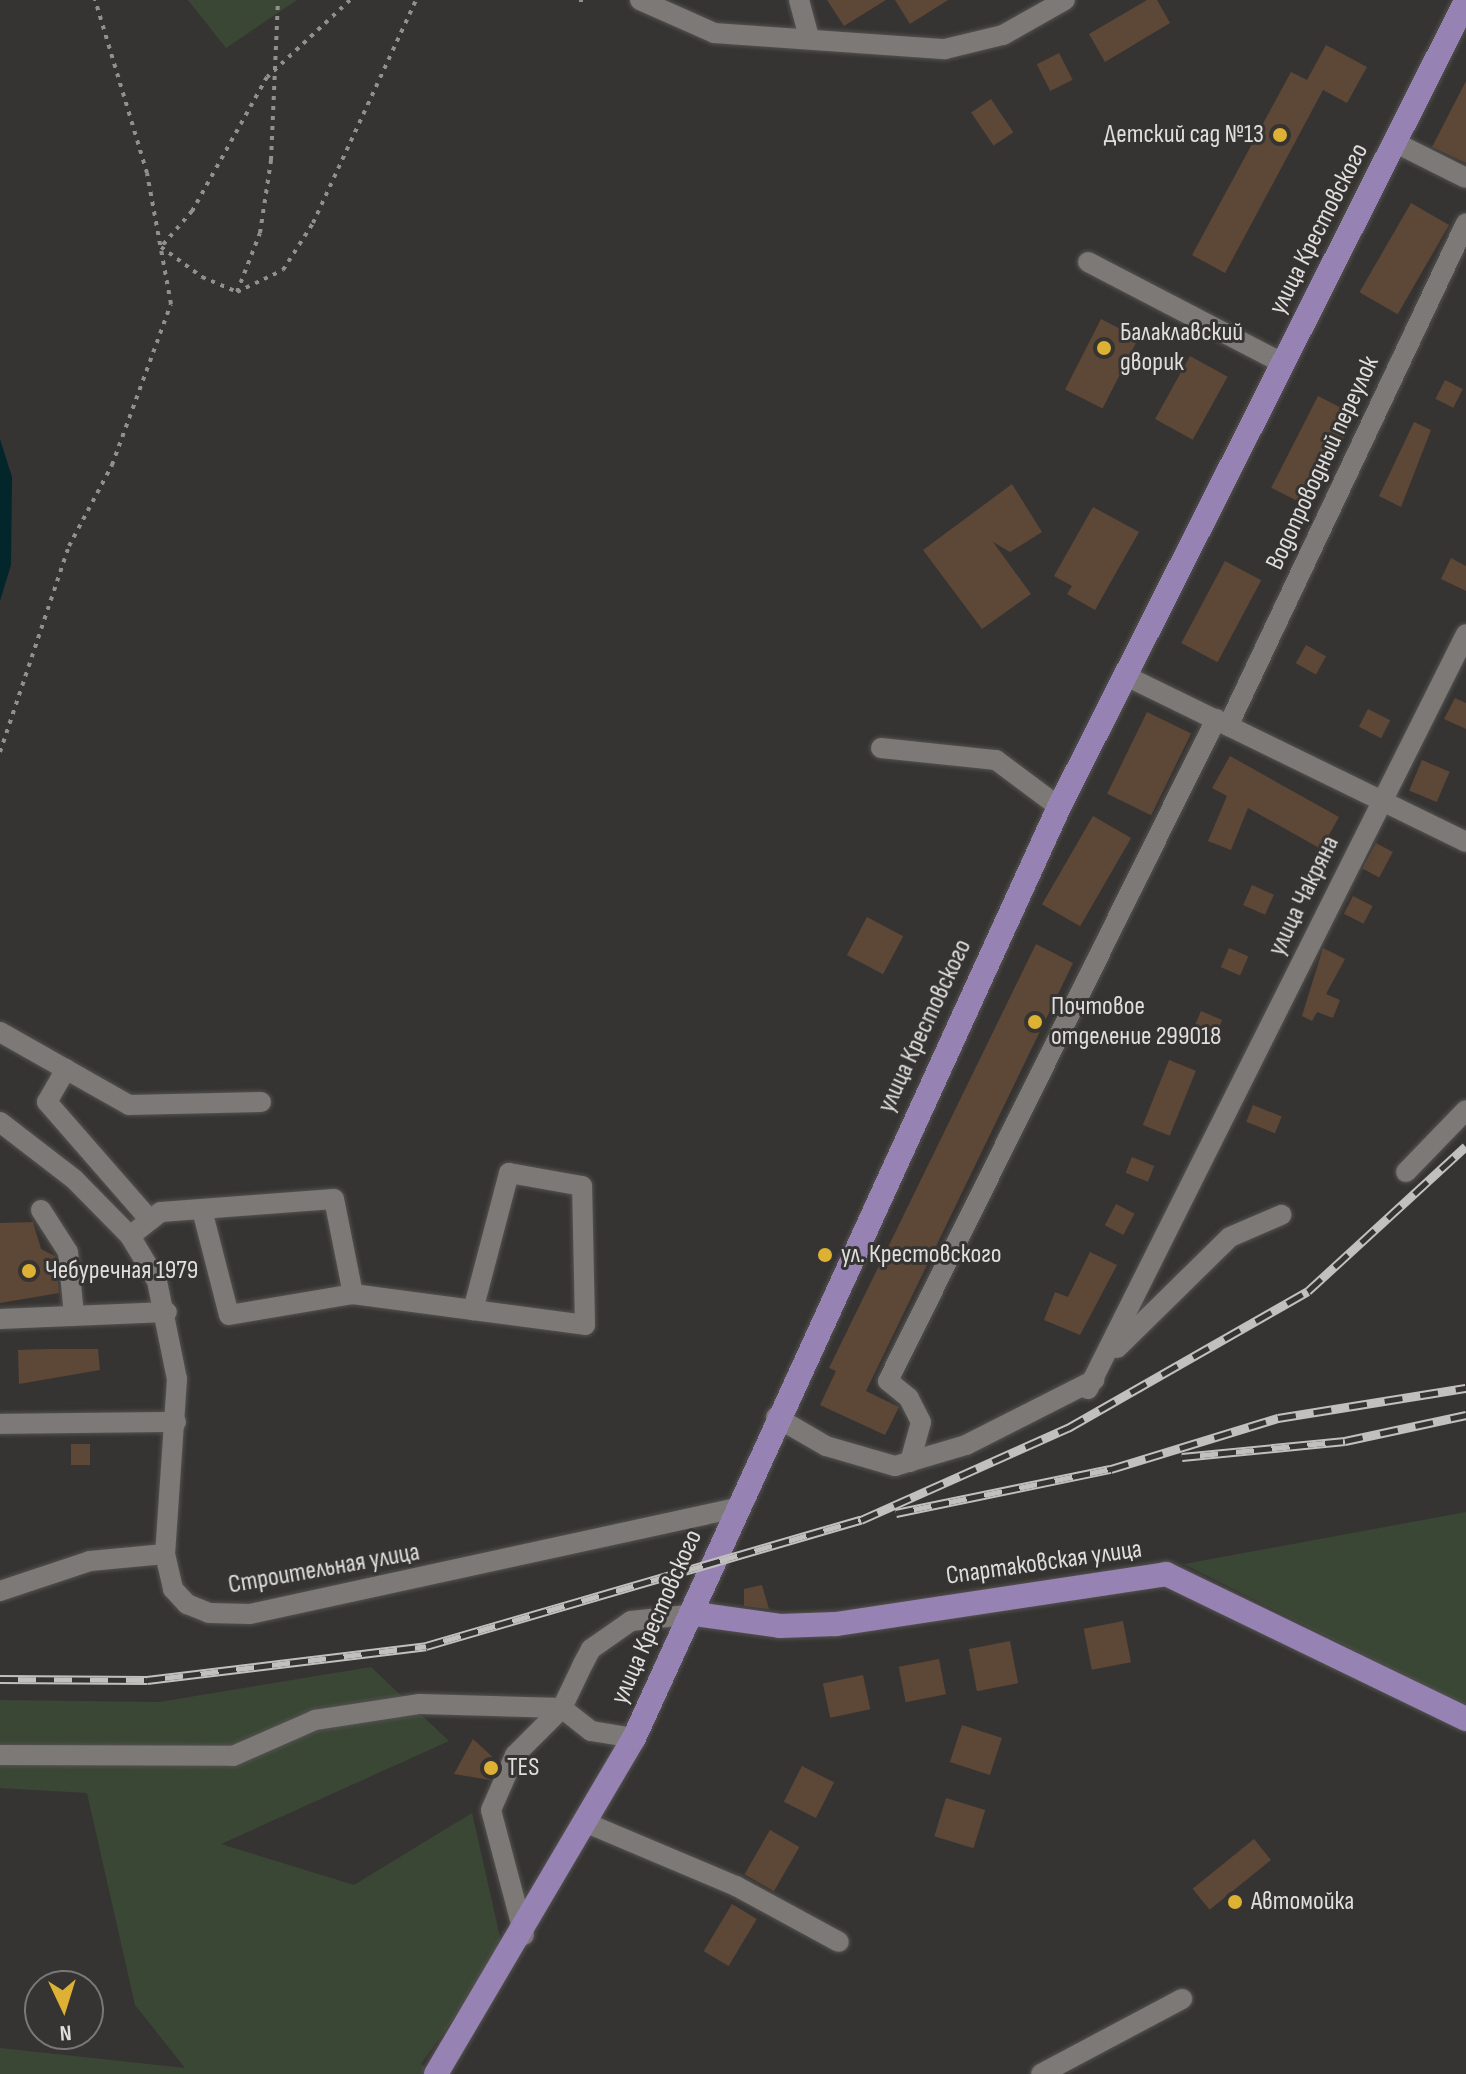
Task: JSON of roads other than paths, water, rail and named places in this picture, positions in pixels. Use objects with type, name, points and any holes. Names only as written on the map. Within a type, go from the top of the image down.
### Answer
[{"type":"main road","name":"улица Крестовского","points":[[436,2074],[524,1935],[589,1824],[634,1738],[695,1614],[733,1509],[1059,807],[1466,1]]},
{"type":"main road","name":"Спартаковская улица","points":[[695,1614],[780,1626],[836,1624],[1166,1574],[1466,1719]]},
{"type":"street","points":[[640,0],[714,33],[809,37],[945,49],[1003,35],[1065,0]]},
{"type":"street","points":[[799,0],[809,37]]},
{"type":"street","points":[[1394,142],[1466,178]]},
{"type":"street","name":"Водопроводный переулок","points":[[910,1462],[921,1422],[909,1398],[888,1381],[1222,722],[1466,223]]},
{"type":"street","points":[[1088,262],[1282,363]]},
{"type":"street","name":"улица Чакряна","points":[[1088,1389],[1195,1184],[1379,800],[1466,634]]},
{"type":"street","points":[[1124,675],[1466,842]]},
{"type":"street","points":[[881,748],[996,760],[1059,807]]},
{"type":"street","points":[[0,1032],[129,1105],[261,1102]]},
{"type":"street","points":[[66,1069],[47,1102],[150,1220]]},
{"type":"street","points":[[1406,1172],[1466,1110]]},
{"type":"street","name":"Строительная улица","points":[[0,1122],[74,1179],[130,1236],[167,1312],[176,1422],[165,1554],[173,1589],[187,1604],[209,1613],[250,1614],[733,1509]]},
{"type":"street","points":[[202,1210],[229,1315],[353,1294],[585,1325],[582,1186],[509,1173],[473,1310]]},
{"type":"street","points":[[130,1236],[161,1212],[334,1199],[353,1294]]},
{"type":"street","points":[[41,1210],[68,1252],[74,1316]]},
{"type":"street","points":[[776,1417],[826,1446],[895,1466],[966,1445],[1088,1389],[1177,1284],[1230,1237],[1281,1215]]},
{"type":"street","points":[[0,1319],[167,1312]]},
{"type":"street","points":[[0,1424],[176,1422]]},
{"type":"street","points":[[0,1591],[90,1561],[165,1554]]},
{"type":"street","points":[[524,1935],[491,1810],[515,1755],[562,1708],[591,1649],[617,1629],[650,1617],[695,1614]]},
{"type":"street","points":[[0,1755],[233,1756],[315,1720],[420,1704],[562,1708],[591,1731],[634,1738]]},
{"type":"street","points":[[589,1824],[736,1886],[839,1942]]},
{"type":"street","points":[[1041,2074],[1182,1999]]},
{"type":"water","points":[[0,439],[12,477],[11,565],[0,601]]},
{"type":"railway","points":[[0,1679],[147,1680],[426,1646],[861,1520],[1068,1428],[1308,1291],[1466,1146]]},
{"type":"railway","points":[[896,1513],[1111,1469],[1278,1418],[1466,1388]]},
{"type":"railway","points":[[1182,1457],[1345,1441],[1466,1415]]},
{"type":"place","name":"Детский сад №13","points":[[1280,135]]},
{"type":"place","name":"Балаклавский дворик","points":[[1104,348]]},
{"type":"place","name":"Почтовое отделение 299018","points":[[1035,1022]]},
{"type":"place","name":"ул. Крестовского","points":[[825,1255]]},
{"type":"place","name":"Чебуречная 1979","points":[[29,1271]]},
{"type":"place","name":"TES","points":[[491,1768]]},
{"type":"place","name":"Автомойка","points":[[1235,1902]]}]
